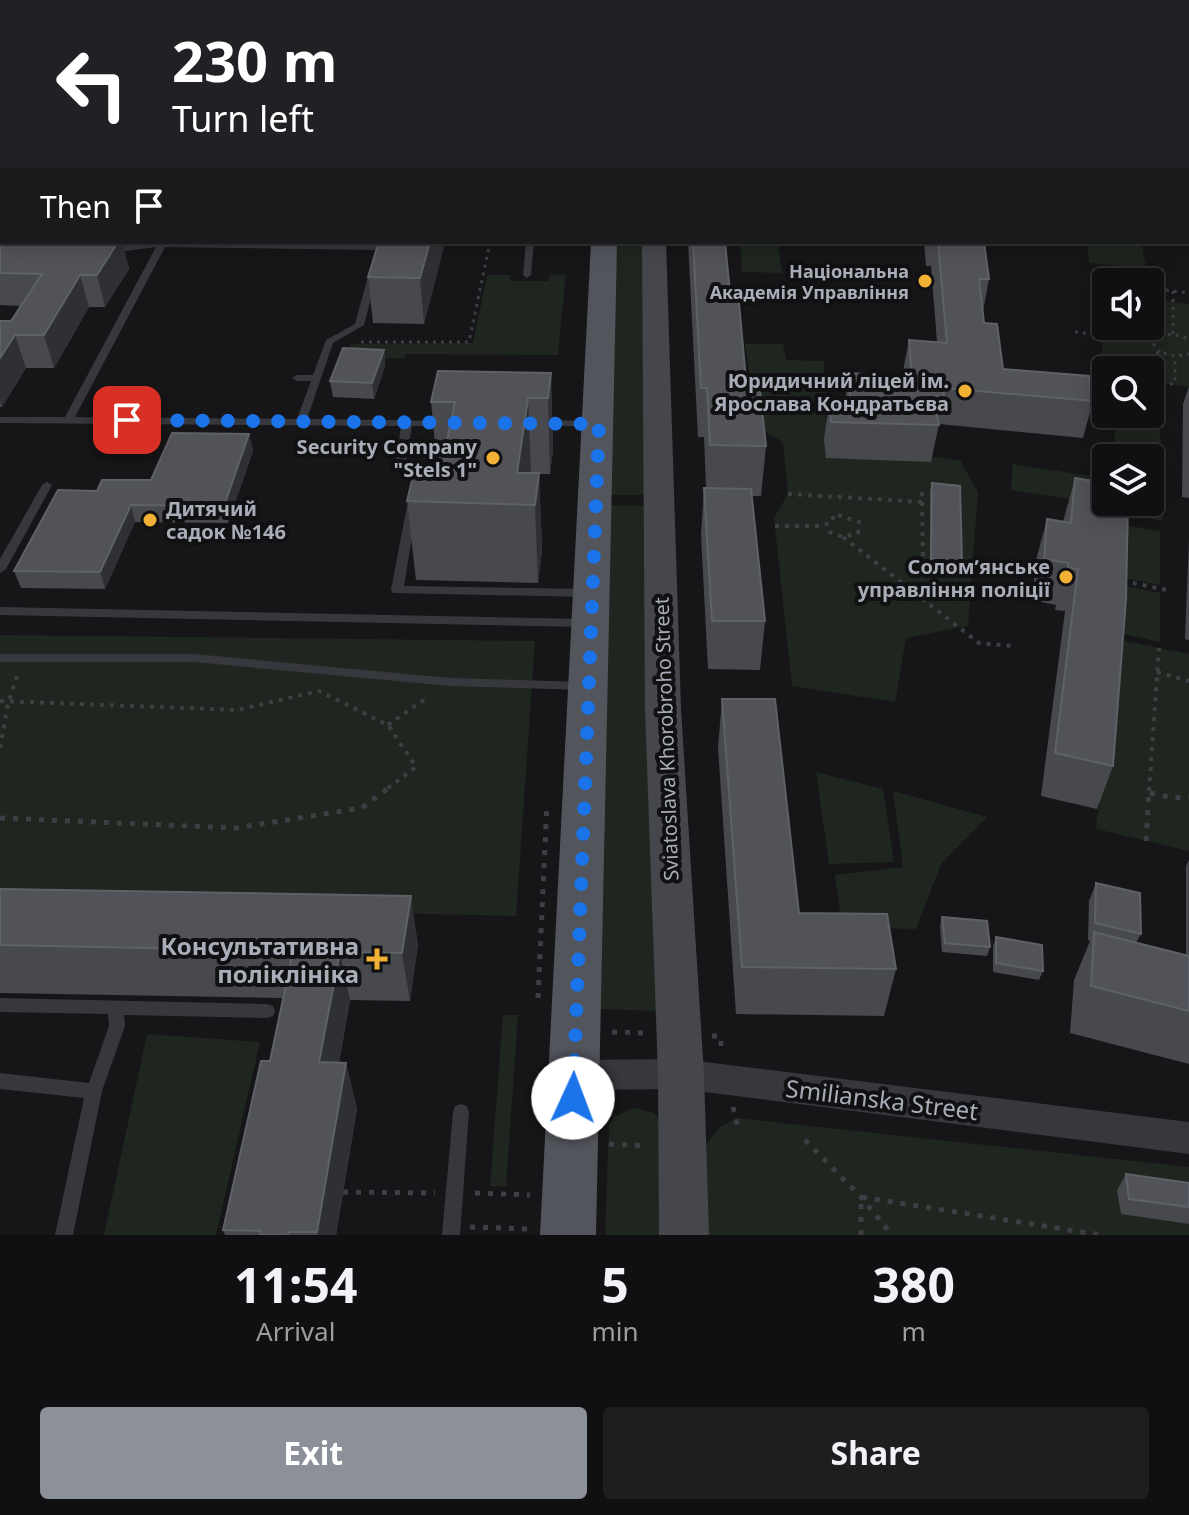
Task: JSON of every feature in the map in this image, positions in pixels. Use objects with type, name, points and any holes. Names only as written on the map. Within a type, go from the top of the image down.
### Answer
[{"type":"main road","points":[[552,1232],[571,1143],[604,244]]},
{"type":"street","name":"Sviatoslava Khorobroho Street","points":[[654,244],[663,709],[680,1054],[684,1235]]},
{"type":"street","name":"Smilianska Street","points":[[575,1053],[680,1054],[1189,1138]]},
{"type":"lane","points":[[105,250],[154,244]]},
{"type":"lane","points":[[69,419],[161,244]]},
{"type":"lane","points":[[206,244],[380,248],[359,325],[329,342],[301,422]]},
{"type":"lane","points":[[527,275],[530,244]]},
{"type":"lane","points":[[297,378],[316,378]]},
{"type":"lane","points":[[0,420],[467,423]]},
{"type":"lane","points":[[407,422],[401,462],[417,480],[397,590],[593,608]]},
{"type":"lane","points":[[527,423],[599,424]]},
{"type":"lane","points":[[0,569],[47,485]]},
{"type":"lane","points":[[0,611],[593,608]]},
{"type":"lane","points":[[0,658],[194,658],[450,682],[589,686]]},
{"type":"lane","points":[[0,1005],[267,1011]]},
{"type":"lane","points":[[64,1235],[94,1091],[117,1026],[116,1007]]},
{"type":"lane","points":[[0,1081],[94,1091]]},
{"type":"lane","points":[[451,1230],[461,1112]]},
{"type":"path","points":[[329,342],[469,342],[490,244]]},
{"type":"path","points":[[1164,290],[1189,293]]},
{"type":"path","points":[[1173,291],[1176,302],[1173,334]]},
{"type":"path","points":[[1075,332],[1151,341],[1160,352]]},
{"type":"path","points":[[1164,335],[1189,339]]},
{"type":"path","points":[[1149,356],[1160,352],[1175,356],[1189,354]]},
{"type":"path","points":[[1164,386],[1175,383],[1175,356]]},
{"type":"path","points":[[425,473],[430,442]]},
{"type":"path","points":[[922,490],[923,561]]},
{"type":"path","points":[[788,494],[922,502]]},
{"type":"path","points":[[825,526],[828,519],[838,515],[859,522],[858,533],[843,537]]},
{"type":"path","points":[[775,526],[825,526],[979,643],[1013,646]]},
{"type":"path","points":[[1114,579],[1167,590]]},
{"type":"path","points":[[1146,841],[1159,648]]},
{"type":"path","points":[[0,748],[8,703],[23,658]]},
{"type":"path","points":[[1157,672],[1189,681]]},
{"type":"path","points":[[388,725],[450,682]]},
{"type":"path","points":[[0,701],[237,710],[319,691],[388,725],[416,767],[362,808],[236,828],[0,818]]},
{"type":"path","points":[[1150,793],[1173,798],[1189,797]]},
{"type":"path","points":[[575,1053],[680,1054],[720,1036]]},
{"type":"path","points":[[805,1140],[861,1197],[892,1235]]},
{"type":"path","points":[[571,1143],[682,1147]]},
{"type":"path","points":[[343,1192],[373,1192]]},
{"type":"path","points":[[861,1197],[861,1235]]},
{"type":"path","points":[[861,1197],[1101,1235]]},
{"type":"path","points":[[451,1230],[552,1232]]},
{"type":"shaded area","points":[[614,244],[648,244],[649,495],[609,495]]},
{"type":"shaded area","points":[[740,244],[778,244],[782,273],[742,272]]},
{"type":"shaded area","points":[[1087,244],[1142,245],[1146,268],[1089,263]]},
{"type":"shaded area","points":[[566,274],[558,355],[406,354],[404,358],[347,359],[351,344],[473,343],[487,275],[510,275],[510,281],[548,281],[549,275]]},
{"type":"shaded area","points":[[1164,301],[1189,304],[1189,387],[1164,383],[1164,356],[1101,356],[1103,340],[1164,340]]},
{"type":"shaded area","points":[[745,344],[783,344],[786,360],[824,361],[826,435],[931,440],[933,457],[960,460],[978,492],[968,626],[906,638],[895,702],[792,686],[774,518],[788,494],[783,442],[758,428]]},
{"type":"shaded area","points":[[1115,428],[1160,428],[1161,444],[1114,444]]},
{"type":"shaded area","points":[[1013,464],[1092,476],[1092,502],[1011,490]]},
{"type":"shaded area","points":[[607,505],[649,506],[658,1011],[597,1009]]},
{"type":"shaded area","points":[[1132,516],[1163,516],[1163,521]]},
{"type":"shaded area","points":[[1123,525],[1160,531],[1160,585],[1124,578]]},
{"type":"shaded area","points":[[1121,585],[1160,593],[1160,642],[1118,633]]},
{"type":"shaded area","points":[[0,635],[535,641],[516,916],[0,905]]},
{"type":"shaded area","points":[[1114,639],[1189,654],[1189,851],[1096,829]]},
{"type":"shaded area","points":[[816,772],[883,789],[894,862],[829,864]]},
{"type":"shaded area","points":[[893,791],[987,817],[941,864],[916,929],[842,927],[835,875],[903,867]]},
{"type":"shaded area","points":[[503,1015],[518,1015],[506,1187],[490,1186]]},
{"type":"shaded area","points":[[147,1034],[260,1042],[216,1235],[104,1235]]},
{"type":"shaded area","points":[[633,1108],[652,1112],[659,1118],[669,1235],[605,1235],[609,1125],[614,1117]]},
{"type":"shaded area","points":[[736,1118],[1189,1167],[1189,1235],[706,1235],[703,1148],[720,1127]]},
{"type":"building","points":[[0,244],[117,244],[97,275],[80,275],[44,335],[15,335],[0,358],[0,321],[11,321],[42,274],[0,273]]},
{"type":"building","points":[[378,244],[429,244],[420,278],[368,277]]},
{"type":"building","points":[[693,244],[725,244],[730,292],[738,292],[747,391],[760,391],[766,446],[710,445],[707,388],[701,388]]},
{"type":"building","points":[[938,244],[984,244],[989,279],[979,279],[984,323],[997,324],[1003,369],[1089,376],[1092,401],[943,388],[944,397],[933,397],[939,425],[831,422],[829,403],[850,403],[849,373],[912,377],[909,340],[947,343]]},
{"type":"building","points":[[343,348],[384,350],[372,383],[330,381]]},
{"type":"building","points":[[438,371],[551,373],[548,398],[528,398],[517,473],[539,473],[535,505],[407,501],[416,464],[442,465],[455,402],[431,402]]},
{"type":"building","points":[[172,433],[249,434],[224,506],[131,505],[100,572],[14,571],[58,490],[97,491],[102,480],[151,480]]},
{"type":"building","points":[[1075,478],[1092,481],[1092,516],[1128,516],[1126,599],[1113,766],[1055,753],[1078,569],[1068,568],[1068,563],[1044,559],[1047,519],[1071,523]]},
{"type":"building","points":[[932,483],[960,486],[962,562],[931,559]]},
{"type":"building","points":[[704,488],[751,489],[765,621],[712,621]]},
{"type":"building","points":[[722,699],[775,699],[799,913],[887,914],[896,969],[742,967]]},
{"type":"building","points":[[1096,883],[1140,893],[1141,934],[1095,923]]},
{"type":"building","points":[[0,889],[411,896],[402,953],[340,952],[319,1062],[346,1063],[317,1232],[260,1235],[261,1231],[223,1230],[261,1061],[270,1061],[293,951],[0,945]]},
{"type":"building","points":[[942,917],[987,921],[990,947],[945,943]]},
{"type":"building","points":[[1094,932],[1189,956],[1189,1011],[1091,986]]},
{"type":"building","points":[[996,937],[1042,945],[1043,971],[996,963]]},
{"type":"building","points":[[1126,1174],[1189,1183],[1189,1207],[1129,1199]]},
{"type":"place","name":"Національна Академія Управління","points":[[925,281]]},
{"type":"place","name":"Юридичний ліцей ім. Ярослава Кондратьєва","points":[[965,391]]},
{"type":"place","name":"Security Company \"Stels 1\"","points":[[493,458]]},
{"type":"place","name":"Дитячий садок №146","points":[[150,520]]},
{"type":"place","name":"Соломʼянське управління поліції","points":[[1066,577]]},
{"type":"place","name":"Консультативна поліклініка","points":[[377,959]]},
{"type":"route","points":[[127,420],[599,424],[573,1098]]}]
